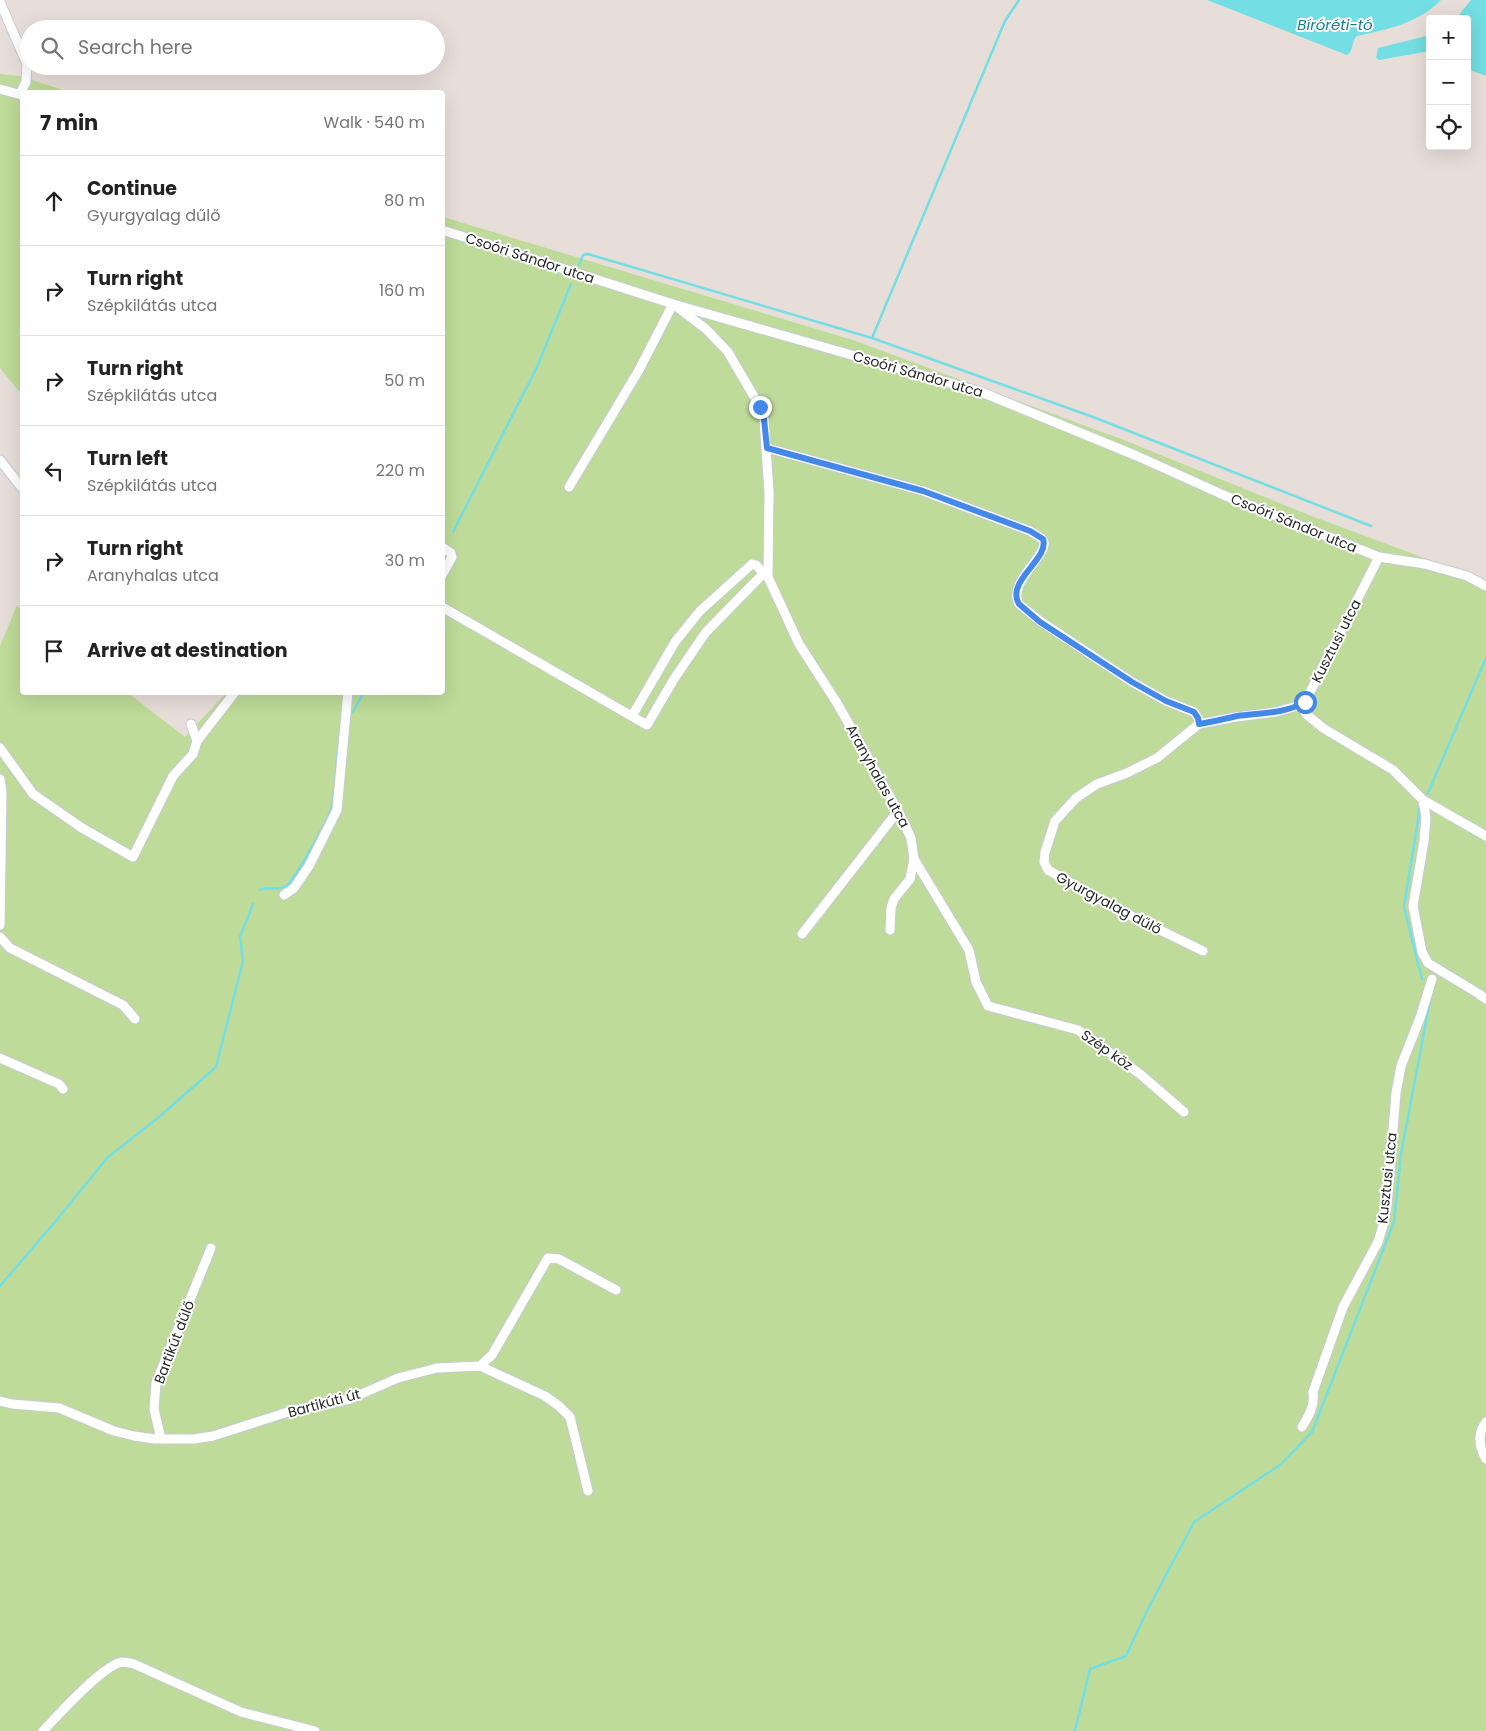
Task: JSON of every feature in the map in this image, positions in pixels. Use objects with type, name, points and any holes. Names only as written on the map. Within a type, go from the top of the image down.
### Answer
[{"type":"street","points":[[0,2],[20,48]]},
{"type":"street","points":[[23,90],[26,75]]},
{"type":"street","points":[[0,89],[20,94]]},
{"type":"street","name":"Csoóri Sándor utca","points":[[445,231],[673,304],[981,392],[1138,456],[1228,497],[1379,557],[1425,564],[1467,576],[1486,586]]},
{"type":"street","points":[[569,487],[639,370],[673,304]]},
{"type":"street","name":"Aranyhalas utca","points":[[673,304],[712,334],[728,352],[760,407],[764,419],[769,492],[766,575],[799,644],[837,703],[898,811],[911,838],[914,859],[969,950],[976,982],[988,1006]]},
{"type":"street","points":[[767,448],[923,491],[1030,531],[1043,539],[1042,550],[1019,584],[1017,593],[1019,604],[1040,622],[1132,682],[1166,701],[1194,712],[1199,724]]},
{"type":"street","points":[[0,460],[20,485]]},
{"type":"street","points":[[445,549],[451,553],[452,557],[445,570]]},
{"type":"street","name":"Kusztusi utca","points":[[1305,702],[1379,557]]},
{"type":"street","points":[[445,609],[647,725],[674,679],[706,632],[766,575],[756,565],[752,564],[700,611],[675,642],[632,716]]},
{"type":"street","points":[[0,748],[33,794],[82,828],[132,857],[173,776],[193,754],[197,740],[233,695]]},
{"type":"street","points":[[284,895],[294,888],[309,866],[337,810],[348,695]]},
{"type":"street","points":[[1305,702],[1304,709],[1306,714],[1323,728],[1393,770],[1423,800],[1486,836]]},
{"type":"street","name":"Gyurgyalag dűlő","points":[[1203,951],[1113,907],[1048,870],[1044,862],[1045,852],[1055,821],[1076,798],[1097,784],[1127,773],[1157,758],[1199,724],[1236,716],[1276,712],[1305,702]]},
{"type":"street","points":[[191,724],[197,740]]},
{"type":"street","points":[[0,779],[2,812],[0,925]]},
{"type":"street","points":[[1423,800],[1426,818],[1424,841],[1413,906],[1422,952],[1428,963],[1486,999]]},
{"type":"street","points":[[802,934],[898,811]]},
{"type":"street","points":[[890,930],[890,908],[894,899],[910,879],[914,859]]},
{"type":"street","points":[[0,937],[10,948],[124,1005],[135,1019]]},
{"type":"street","name":"Kusztusi utca","points":[[1302,1427],[1312,1410],[1313,1392],[1343,1308],[1378,1242],[1384,1222],[1396,1092],[1401,1066],[1420,1018],[1432,978]]},
{"type":"street","name":"Szép köz","points":[[988,1006],[1078,1030],[1146,1078],[1184,1112]]},
{"type":"street","points":[[0,1058],[58,1084],[63,1089]]},
{"type":"street","name":"Bartikút dűlő","points":[[161,1439],[154,1409],[156,1383],[211,1248]]},
{"type":"street","points":[[588,1491],[570,1416],[545,1396],[480,1366],[492,1355],[548,1258],[559,1259],[616,1290]]},
{"type":"street","name":"Bartikúti út","points":[[0,1401],[12,1404],[59,1408],[114,1431],[134,1436],[161,1439],[194,1439],[213,1436],[291,1411],[350,1399],[398,1378],[437,1368],[480,1366]]},
{"type":"street","points":[[1486,1422],[1481,1428],[1480,1440],[1481,1449],[1486,1459]]},
{"type":"street","points":[[43,1731],[99,1676],[112,1666],[122,1662],[134,1664],[241,1712],[315,1731]]},
{"type":"green space","points":[[0,74],[20,76],[63,90],[20,90],[20,393],[0,368]]},
{"type":"green space","points":[[445,218],[853,340],[1121,439],[1309,515],[1486,581],[1486,1731],[0,1731],[0,646],[17,605],[20,608],[20,695],[131,695],[185,737],[224,695],[445,695]]},
{"type":"water","name":"Bíróréti-tó","points":[[1207,0],[1441,0],[1422,15],[1412,20],[1391,28],[1357,36],[1351,51],[1347,55]]},
{"type":"water","points":[[1471,0],[1486,0],[1486,76],[1471,70],[1471,15],[1459,15]]},
{"type":"water","points":[[1426,36],[1426,52],[1379,60],[1376,58],[1378,48]]},
{"type":"waterway","points":[[872,338],[1005,21],[1019,0]]},
{"type":"waterway","points":[[579,265],[583,255],[588,254],[872,338],[1093,417],[1371,526]]},
{"type":"waterway","points":[[453,532],[537,367],[571,284]]},
{"type":"waterway","points":[[1428,793],[1486,658]]},
{"type":"waterway","points":[[353,712],[362,695]]},
{"type":"waterway","points":[[260,890],[286,886],[297,873],[330,813],[339,742]]},
{"type":"waterway","points":[[1420,807],[1404,907],[1422,979]]},
{"type":"waterway","points":[[0,1286],[107,1158],[159,1117],[216,1067],[243,961],[240,937],[253,904]]},
{"type":"waterway","points":[[1075,1731],[1090,1669],[1126,1656],[1147,1611],[1194,1522],[1280,1465],[1312,1432],[1394,1222],[1401,1154],[1430,1001]]},
{"type":"route","points":[[760,407],[764,419],[767,448],[923,491],[1030,531],[1043,539],[1042,550],[1019,584],[1017,600],[1019,604],[1040,622],[1132,682],[1166,701],[1194,712],[1199,724],[1236,716],[1276,712],[1305,702]]}]
